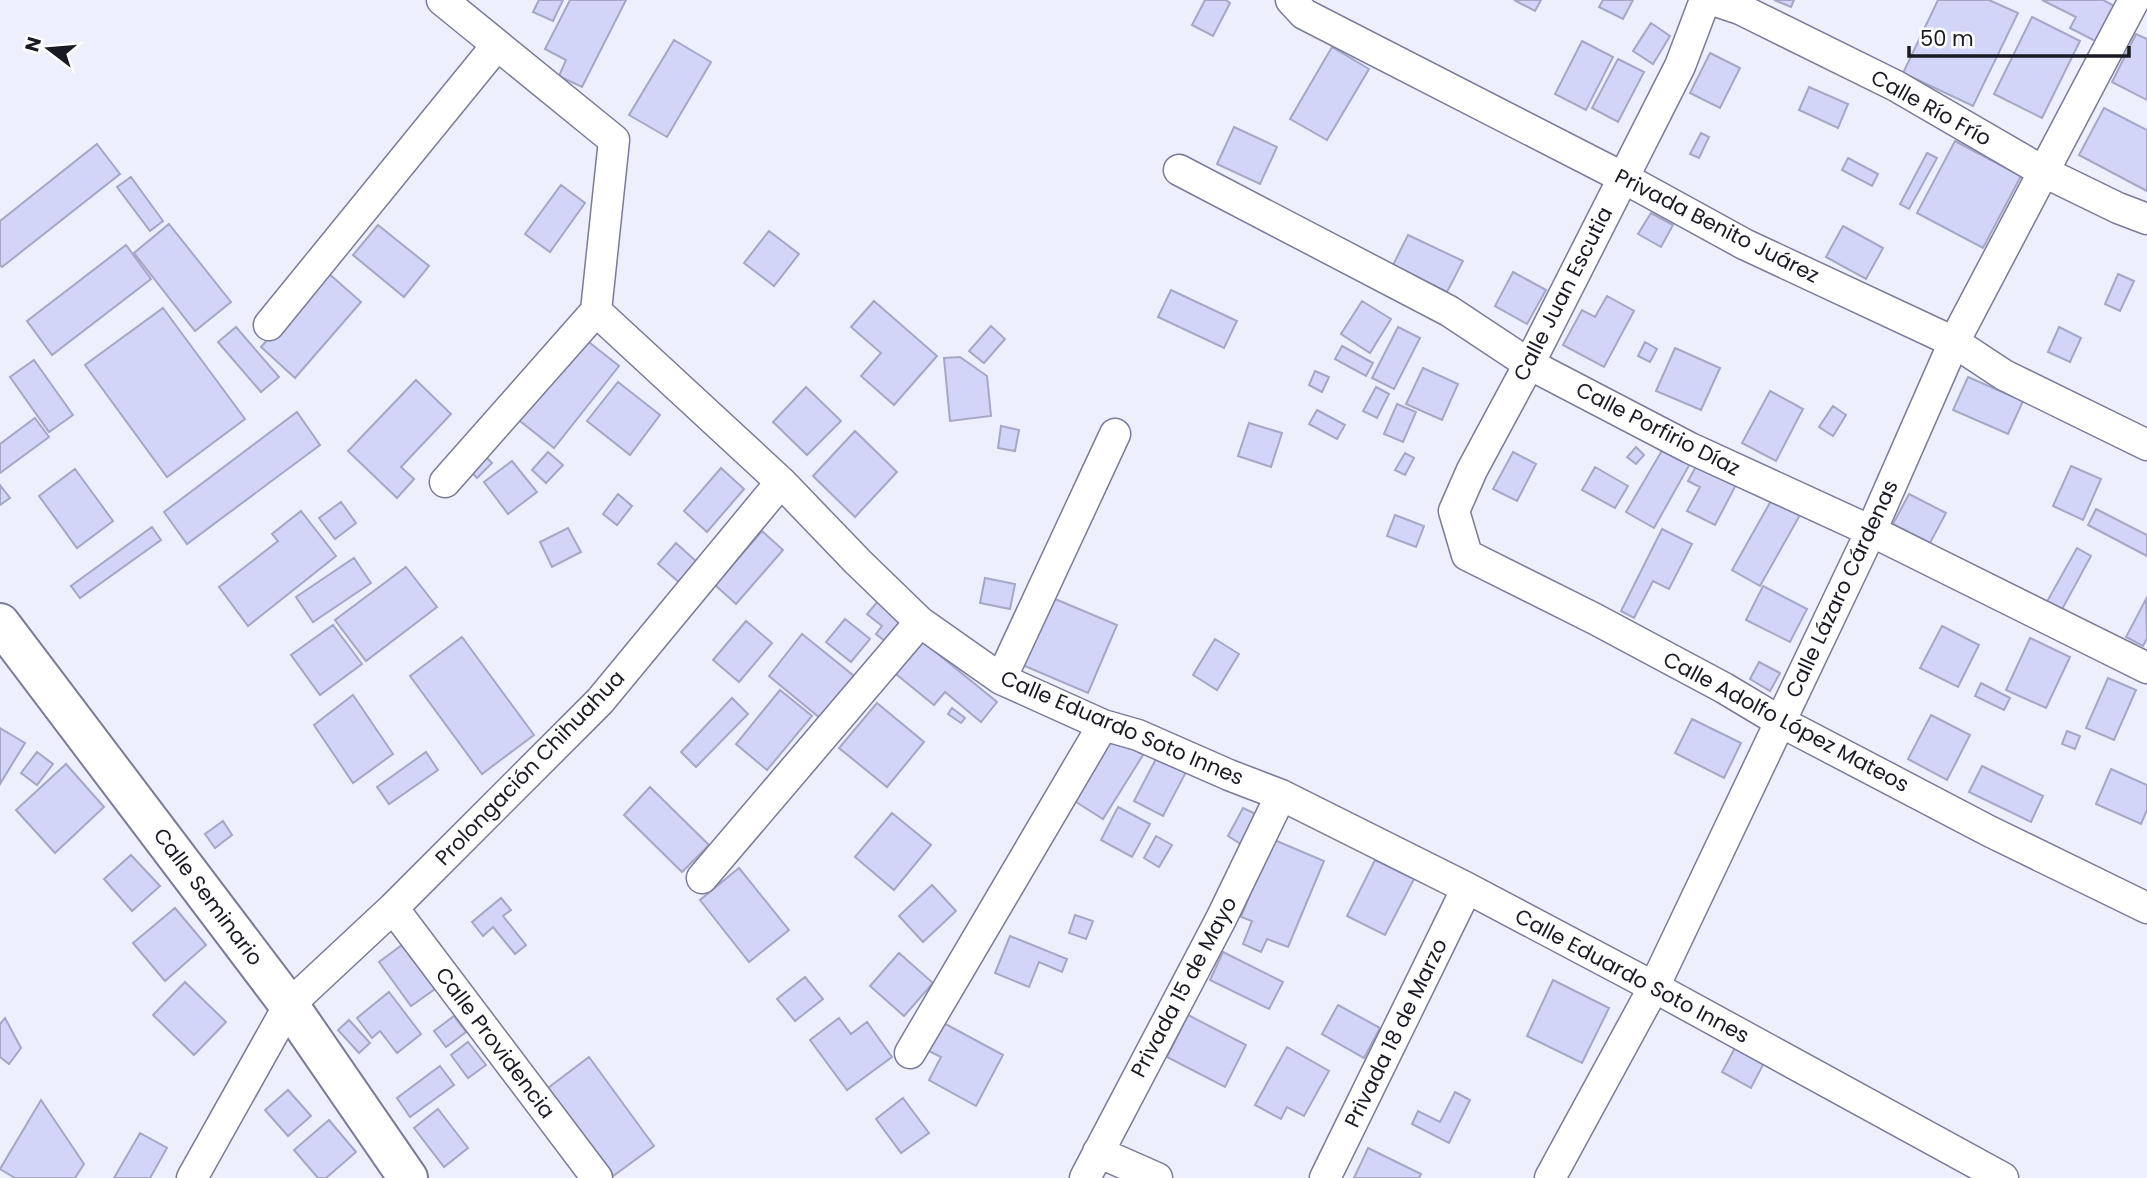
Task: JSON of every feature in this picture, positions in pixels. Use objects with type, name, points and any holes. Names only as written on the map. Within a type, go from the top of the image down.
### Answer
[{"type":"street","points":[[442,0],[614,140],[596,311],[445,482]]},
{"type":"street","name":"Privada Benito Juárez","points":[[1291,0],[1304,13],[1622,177],[1744,244],[1954,342],[2004,375],[2147,445]]},
{"type":"street","name":"Calle Juan Escutia","points":[[1454,511],[1472,470],[1529,364],[1680,66],[1705,0]]},
{"type":"street","name":"Calle Río Frío","points":[[1713,0],[1740,9],[1896,86],[2043,172],[2147,219]]},
{"type":"street","name":"Calle Lázaro Cárdenas","points":[[1550,1178],[1654,987],[1871,531],[1954,342],[2134,0]]},
{"type":"street","points":[[269,325],[498,45]]},
{"type":"street","name":"Calle Porfirio Díaz","points":[[1179,170],[1448,311],[1529,364],[1690,448],[1871,531],[2147,668]]},
{"type":"street","name":"Calle Eduardo Soto Innes","points":[[596,311],[781,482],[858,562],[920,621],[1001,679],[1103,725],[1139,735],[1281,795],[1467,888],[1654,987],[2003,1178]]},
{"type":"street","points":[[1001,679],[1115,434]]},
{"type":"street","name":"Prolongación Chihuahua","points":[[192,1178],[289,1004],[393,908],[600,701],[781,482]]},
{"type":"street","name":"Calle Adolfo López Mateos","points":[[1454,511],[1467,555],[1607,625],[1989,831],[2147,908]]},
{"type":"street","points":[[702,878],[920,621]]},
{"type":"street","name":"Calle Seminario","points":[[0,623],[289,1004],[408,1178]]},
{"type":"street","points":[[910,1053],[1103,725]]},
{"type":"street","name":"Privada 15 de Mayo","points":[[1091,1165],[1221,919],[1281,795]]},
{"type":"street","name":"Privada 18 de Marzo","points":[[1325,1178],[1467,888]]},
{"type":"street","name":"Calle Providencia","points":[[393,908],[597,1178]]},
{"type":"street","points":[[1091,1165],[1157,1178]]},
{"type":"building","points":[[539,0],[563,0],[553,21],[533,12]]},
{"type":"building","points":[[570,0],[626,0],[582,87],[559,76],[566,60],[545,49]]},
{"type":"building","points":[[1205,0],[1226,0],[1230,3],[1213,36],[1192,25]]},
{"type":"building","points":[[1514,0],[1541,0],[1535,11]]},
{"type":"building","points":[[1603,0],[1633,0],[1623,19],[1599,7]]},
{"type":"building","points":[[1774,0],[1794,0],[1791,7]]},
{"type":"building","points":[[1938,0],[1989,0],[2018,13],[1973,106],[1903,73]]},
{"type":"building","points":[[2042,0],[2103,0],[2120,9],[2101,44],[2070,28],[2076,17]]},
{"type":"building","points":[[2032,17],[2080,41],[2042,118],[1994,94]]},
{"type":"building","points":[[1651,23],[1670,36],[1653,64],[1633,51]]},
{"type":"building","points":[[2136,34],[2147,39],[2147,100],[2112,82]]},
{"type":"building","points":[[674,40],[711,62],[667,137],[629,115]]},
{"type":"building","points":[[1582,41],[1613,57],[1586,110],[1555,94]]},
{"type":"building","points":[[1332,47],[1369,69],[1327,140],[1290,119]]},
{"type":"building","points":[[1710,53],[1740,68],[1720,108],[1690,93]]},
{"type":"building","points":[[1618,59],[1644,72],[1618,122],[1592,108]]},
{"type":"building","points":[[1809,87],[1848,104],[1838,128],[1799,110]]},
{"type":"building","points":[[2104,108],[2147,130],[2147,191],[2079,155]]},
{"type":"building","points":[[1234,127],[1277,147],[1260,184],[1217,164]]},
{"type":"building","points":[[1701,133],[1709,137],[1699,158],[1690,154]]},
{"type":"building","points":[[1955,141],[2021,176],[1983,248],[1917,213]]},
{"type":"building","points":[[97,144],[120,174],[2,267],[0,221]]},
{"type":"building","points":[[1927,153],[1937,158],[1909,209],[1900,204]]},
{"type":"building","points":[[1848,158],[1878,174],[1872,186],[1842,170]]},
{"type":"building","points":[[131,177],[163,221],[150,231],[117,187]]},
{"type":"building","points":[[561,185],[585,203],[550,252],[525,234]]},
{"type":"building","points":[[1651,213],[1673,225],[1661,247],[1638,234]]},
{"type":"building","points":[[169,224],[231,302],[195,331],[134,253]]},
{"type":"building","points":[[378,225],[429,266],[404,297],[353,255]]},
{"type":"building","points":[[1843,226],[1883,248],[1866,279],[1826,257]]},
{"type":"building","points":[[769,231],[799,254],[774,286],[744,263]]},
{"type":"building","points":[[1408,235],[1463,261],[1447,292],[1393,265]]},
{"type":"building","points":[[126,245],[151,279],[52,355],[27,321]]},
{"type":"building","points":[[327,272],[361,302],[295,378],[261,347]]},
{"type":"building","points":[[1513,272],[1546,290],[1527,324],[1495,306]]},
{"type":"building","points":[[2118,274],[2134,281],[2120,311],[2105,304]]},
{"type":"building","points":[[1171,290],[1237,321],[1224,348],[1158,317]]},
{"type":"building","points":[[1607,296],[1634,311],[1604,367],[1563,345],[1582,310],[1595,317]]},
{"type":"building","points":[[874,301],[937,356],[894,405],[861,376],[881,353],[851,327]]},
{"type":"building","points":[[1362,301],[1391,319],[1370,353],[1341,334]]},
{"type":"building","points":[[163,308],[245,419],[167,477],[85,365]]},
{"type":"building","points":[[991,326],[1005,339],[984,363],[969,351]]},
{"type":"building","points":[[236,327],[279,377],[261,392],[218,342]]},
{"type":"building","points":[[1398,327],[1420,338],[1394,389],[1372,378]]},
{"type":"building","points":[[2059,327],[2081,338],[2070,362],[2048,352]]},
{"type":"building","points":[[580,335],[619,366],[554,448],[515,417]]},
{"type":"building","points":[[1645,342],[1657,349],[1650,362],[1638,356]]},
{"type":"building","points":[[1342,346],[1373,363],[1366,376],[1335,359]]},
{"type":"building","points":[[1675,348],[1720,368],[1701,410],[1656,391]]},
{"type":"building","points":[[960,357],[987,376],[991,416],[950,421],[944,358]]},
{"type":"building","points":[[34,360],[73,415],[49,432],[10,377]]},
{"type":"building","points":[[1423,368],[1458,384],[1442,420],[1406,404]]},
{"type":"building","points":[[1315,371],[1329,377],[1322,392],[1309,385]]},
{"type":"building","points":[[1968,377],[2023,401],[2008,434],[1953,410]]},
{"type":"building","points":[[416,380],[451,414],[401,467],[414,479],[397,498],[348,451]]},
{"type":"building","points":[[618,382],[660,415],[630,455],[587,421]]},
{"type":"building","points":[[806,387],[841,421],[807,455],[773,422]]},
{"type":"building","points":[[1376,387],[1389,394],[1377,418],[1363,411]]},
{"type":"building","points":[[1770,391],[1803,409],[1776,461],[1742,443]]},
{"type":"building","points":[[1397,404],[1416,412],[1403,442],[1384,434]]},
{"type":"building","points":[[1833,406],[1846,415],[1833,436],[1819,427]]},
{"type":"building","points":[[1317,410],[1345,425],[1337,439],[1309,424]]},
{"type":"building","points":[[297,412],[320,445],[187,544],[164,512]]},
{"type":"building","points":[[35,418],[49,437],[0,473],[0,444]]},
{"type":"building","points":[[1249,423],[1282,433],[1271,467],[1238,456]]},
{"type":"building","points":[[1001,426],[1019,430],[1015,451],[998,448]]},
{"type":"building","points":[[855,431],[897,472],[855,517],[813,476]]},
{"type":"building","points":[[1636,447],[1644,455],[1636,464],[1627,457]]},
{"type":"building","points":[[1664,447],[1691,462],[1654,528],[1626,512]]},
{"type":"building","points":[[548,452],[563,465],[546,483],[532,470]]},
{"type":"building","points":[[1513,452],[1536,464],[1517,501],[1493,489]]},
{"type":"building","points":[[1405,453],[1414,458],[1405,475],[1395,470]]},
{"type":"building","points":[[484,455],[492,463],[477,478],[470,471]]},
{"type":"building","points":[[512,461],[537,492],[508,514],[484,482]]},
{"type":"building","points":[[1699,461],[1738,481],[1715,525],[1687,511],[1700,487],[1688,481]]},
{"type":"building","points":[[2071,466],[2101,479],[2083,520],[2053,506]]},
{"type":"building","points":[[1595,467],[1628,486],[1615,508],[1582,490]]},
{"type":"building","points":[[721,468],[744,489],[707,532],[684,511]]},
{"type":"building","points":[[75,469],[113,521],[77,548],[39,496]]},
{"type":"building","points":[[0,485],[10,498],[0,505]]},
{"type":"building","points":[[618,494],[632,506],[617,525],[603,514]]},
{"type":"building","points":[[1909,494],[1946,513],[1930,543],[1893,524]]},
{"type":"building","points":[[1772,499],[1800,515],[1760,586],[1732,570]]},
{"type":"building","points":[[341,502],[356,523],[335,539],[319,518]]},
{"type":"building","points":[[2096,509],[2147,535],[2147,556],[2088,525]]},
{"type":"building","points":[[301,511],[336,556],[248,626],[219,587],[278,541],[272,534]]},
{"type":"building","points":[[1395,515],[1424,526],[1416,547],[1387,536]]},
{"type":"building","points":[[152,527],[161,540],[80,598],[71,586]]},
{"type":"building","points":[[568,528],[581,552],[552,567],[540,542]]},
{"type":"building","points":[[1662,529],[1692,544],[1669,589],[1653,581],[1634,618],[1621,611]]},
{"type":"building","points":[[762,531],[783,550],[736,604],[715,585]]},
{"type":"building","points":[[676,543],[698,563],[680,583],[658,564]]},
{"type":"building","points":[[2077,548],[2091,556],[2059,615],[2044,607]]},
{"type":"building","points":[[354,558],[371,583],[313,622],[296,597]]},
{"type":"building","points":[[406,567],[437,607],[366,661],[335,620]]},
{"type":"building","points":[[985,578],[1015,584],[1010,609],[980,603]]},
{"type":"building","points":[[1763,586],[1807,609],[1790,642],[1746,620]]},
{"type":"building","points":[[1048,596],[1117,625],[1088,693],[1020,664]]},
{"type":"building","points":[[2146,599],[2147,638],[2143,646],[2126,637]]},
{"type":"building","points":[[878,601],[907,623],[890,645],[876,634],[882,626],[867,614]]},
{"type":"building","points":[[845,619],[870,639],[851,662],[826,642]]},
{"type":"building","points":[[746,621],[772,643],[739,682],[713,660]]},
{"type":"building","points":[[333,625],[362,664],[320,695],[291,655]]},
{"type":"building","points":[[1942,626],[1979,645],[1958,687],[1920,668]]},
{"type":"building","points":[[802,634],[854,676],[820,718],[769,676]]},
{"type":"building","points":[[462,637],[534,735],[482,774],[410,676]]},
{"type":"building","points":[[2030,638],[2070,657],[2046,708],[2006,690]]},
{"type":"building","points":[[1215,639],[1239,654],[1217,690],[1193,675]]},
{"type":"building","points":[[922,641],[997,702],[981,722],[945,692],[934,705],[896,674]]},
{"type":"building","points":[[1759,662],[1780,673],[1770,691],[1750,679]]},
{"type":"building","points":[[2108,678],[2136,690],[2114,740],[2086,728]]},
{"type":"building","points":[[1981,683],[2010,698],[2004,710],[1975,696]]},
{"type":"building","points":[[780,690],[812,716],[767,770],[736,744]]},
{"type":"building","points":[[353,695],[393,754],[353,783],[314,725]]},
{"type":"building","points":[[732,698],[748,714],[696,767],[681,752]]},
{"type":"building","points":[[877,703],[924,742],[887,787],[839,748]]},
{"type":"building","points":[[952,708],[965,718],[961,723],[948,714]]},
{"type":"building","points":[[1931,715],[1970,735],[1947,780],[1908,759]]},
{"type":"building","points":[[1692,719],[1741,743],[1724,778],[1675,753]]},
{"type":"building","points":[[0,728],[25,743],[0,784]]},
{"type":"building","points":[[2067,731],[2080,736],[2075,749],[2062,744]]},
{"type":"building","points":[[1113,736],[1143,755],[1103,819],[1073,800]]},
{"type":"building","points":[[37,752],[53,764],[37,785],[21,773]]},
{"type":"building","points":[[426,752],[438,770],[389,804],[377,787]]},
{"type":"building","points":[[1157,757],[1186,772],[1163,816],[1134,801]]},
{"type":"building","points":[[66,764],[104,807],[55,853],[16,810]]},
{"type":"building","points":[[1982,766],[2043,796],[2031,822],[1969,792]]},
{"type":"building","points":[[2111,769],[2147,785],[2147,810],[2141,824],[2096,804]]},
{"type":"building","points":[[650,787],[709,845],[682,872],[624,815]]},
{"type":"building","points":[[1118,807],[1150,824],[1132,857],[1101,840]]},
{"type":"building","points":[[1243,808],[1260,816],[1244,846],[1228,836]]},
{"type":"building","points":[[892,813],[931,845],[894,890],[855,857]]},
{"type":"building","points":[[223,821],[232,835],[215,848],[205,834]]},
{"type":"building","points":[[1156,836],[1172,845],[1159,867],[1144,858]]},
{"type":"building","points":[[1272,839],[1324,861],[1288,947],[1267,939],[1261,952],[1243,944],[1252,921],[1241,917]]},
{"type":"building","points":[[131,855],[160,886],[132,911],[104,879]]},
{"type":"building","points":[[1375,860],[1414,879],[1385,935],[1347,916]]},
{"type":"building","points":[[739,868],[789,930],[749,962],[700,900]]},
{"type":"building","points":[[932,885],[956,911],[923,942],[899,916]]},
{"type":"building","points":[[501,898],[511,910],[503,916],[526,945],[515,954],[493,927],[483,936],[472,922]]},
{"type":"building","points":[[175,908],[206,945],[165,981],[133,943]]},
{"type":"building","points":[[1075,915],[1093,921],[1086,939],[1069,933]]},
{"type":"building","points":[[1010,936],[1067,959],[1062,972],[1039,962],[1029,987],[995,973]]},
{"type":"building","points":[[402,945],[435,989],[411,1006],[379,962]]},
{"type":"building","points":[[1223,952],[1283,982],[1269,1009],[1210,980]]},
{"type":"building","points":[[899,953],[933,983],[904,1016],[870,986]]},
{"type":"building","points":[[805,977],[823,999],[795,1021],[777,999]]},
{"type":"building","points":[[1553,980],[1609,1008],[1582,1063],[1527,1036]]},
{"type":"building","points":[[185,982],[226,1022],[194,1055],[153,1015]]},
{"type":"building","points":[[389,992],[421,1034],[397,1053],[380,1031],[372,1038],[357,1018]]},
{"type":"building","points":[[1338,1005],[1380,1028],[1364,1058],[1322,1034]]},
{"type":"building","points":[[1188,1015],[1246,1045],[1225,1087],[1167,1057]]},
{"type":"building","points":[[454,1016],[466,1032],[446,1047],[434,1031]]},
{"type":"building","points":[[5,1018],[21,1048],[9,1064],[0,1057],[0,1024]]},
{"type":"building","points":[[839,1018],[851,1034],[867,1022],[892,1057],[847,1090],[810,1040]]},
{"type":"building","points":[[349,1020],[370,1043],[359,1053],[338,1030]]},
{"type":"building","points":[[938,1020],[1003,1055],[976,1106],[929,1080],[941,1057],[923,1048]]},
{"type":"building","points":[[468,1042],[486,1065],[468,1078],[451,1055]]},
{"type":"building","points":[[1738,1042],[1767,1057],[1751,1088],[1722,1072]]},
{"type":"building","points":[[1287,1047],[1329,1071],[1304,1116],[1287,1107],[1281,1119],[1255,1105]]},
{"type":"building","points":[[589,1057],[654,1146],[613,1176],[548,1088]]},
{"type":"building","points":[[440,1066],[454,1085],[410,1117],[397,1098]]},
{"type":"building","points":[[288,1090],[311,1116],[288,1136],[265,1110]]},
{"type":"building","points":[[1455,1092],[1470,1100],[1449,1143],[1412,1124],[1418,1111],[1440,1122]]},
{"type":"building","points":[[903,1098],[929,1133],[901,1153],[876,1119]]},
{"type":"building","points":[[41,1100],[84,1164],[75,1178],[15,1178],[0,1169]]},
{"type":"building","points":[[438,1109],[468,1148],[444,1167],[414,1128]]},
{"type":"building","points":[[329,1120],[356,1152],[326,1178],[318,1178],[294,1150]]},
{"type":"building","points":[[140,1133],[167,1148],[150,1178],[114,1178]]},
{"type":"building","points":[[1368,1148],[1421,1174],[1419,1178],[1354,1178]]}]
